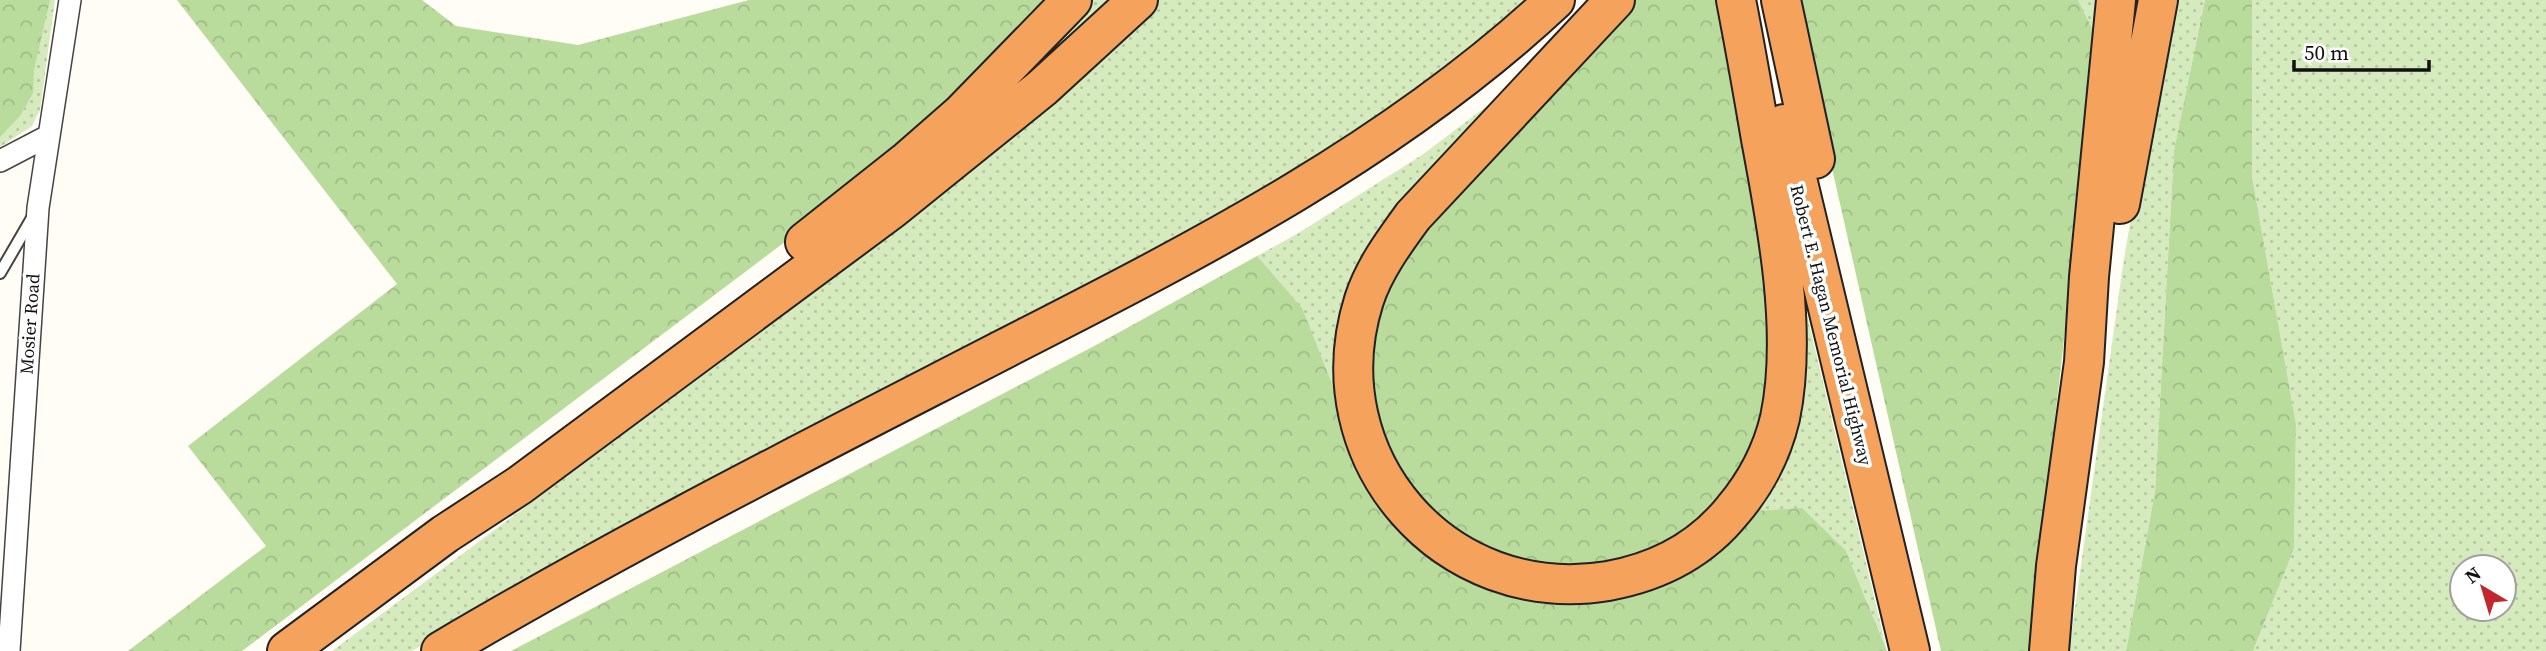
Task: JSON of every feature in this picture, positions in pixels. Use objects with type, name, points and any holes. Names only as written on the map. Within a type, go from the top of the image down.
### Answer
[{"type":"highway","points":[[445,534],[511,472],[906,162],[961,113],[1072,0]]},
{"type":"highway","points":[[287,651],[445,534],[520,485],[892,209],[1042,88],[1138,0]]},
{"type":"highway","points":[[441,651],[646,536],[1052,325],[1265,210],[1318,179],[1429,103],[1555,0]]},
{"type":"highway","points":[[473,651],[631,561],[1282,218],[1441,114],[1524,46],[1574,0]]},
{"type":"highway","points":[[1615,0],[1413,215],[1388,251],[1364,300],[1354,352],[1357,407],[1366,446],[1383,479],[1400,503],[1420,526],[1473,561],[1530,580],[1549,583],[1597,582],[1632,576],[1679,557],[1721,524],[1742,500],[1755,481],[1774,437],[1783,401],[1785,312],[1776,219],[1742,1]]},
{"type":"highway","points":[[1781,0],[1886,486],[1896,592]]},
{"type":"highway","points":[[2049,651],[2056,566],[2084,362],[2089,277],[2116,0]]},
{"type":"highway","points":[[2084,362],[2098,327],[2158,0]]},
{"type":"highway","name":"Robert E. Hagan Memorial Highway","points":[[1742,1],[1910,651]]},
{"type":"street","name":"Mosier Road","points":[[9,651],[38,208],[70,0]]},
{"type":"street","points":[[0,161],[48,136]]},
{"type":"lane","points":[[0,273],[38,208]]},
{"type":"green space","points":[[0,0],[55,0],[40,110],[32,126],[0,147]]},
{"type":"green space","points":[[0,0],[50,0],[34,70],[33,93],[20,116],[0,137]]},
{"type":"green space","points":[[177,0],[422,0],[456,26],[578,45],[749,0],[1053,0],[1035,23],[814,220],[242,651],[128,651],[266,546],[188,446],[397,284]]},
{"type":"green space","points":[[1080,0],[1109,0],[999,99]]},
{"type":"green space","points":[[1159,0],[1528,0],[1467,54],[1288,180],[466,619],[412,651],[332,651],[841,272],[852,254],[1025,121]]},
{"type":"green space","points":[[1633,0],[1720,0],[1768,271],[1767,417],[1734,490],[1677,543],[1608,571],[1518,566],[1433,521],[1378,443],[1370,326],[1388,271]]},
{"type":"green space","points":[[1794,0],[2078,0],[2098,40],[2048,480],[2033,651],[1941,651]]},
{"type":"green space","points":[[2078,0],[2101,0],[2098,40]]},
{"type":"green space","points":[[2174,0],[2205,0],[2174,150],[2155,491],[2126,651],[2069,651],[2122,272],[2143,145]]},
{"type":"green space","points":[[2205,0],[2252,0],[2252,176],[2296,424],[2294,549],[2253,651],[2126,651],[2155,491],[2174,150]]},
{"type":"green space","points":[[2252,0],[2546,0],[2546,651],[2253,651],[2294,549],[2296,424],[2252,176]]},
{"type":"green space","points":[[1528,75],[1352,439],[1257,256],[1297,234],[1422,155]]},
{"type":"green space","points":[[1257,256],[1302,308],[1364,465],[1543,595],[1755,511],[1802,508],[1846,551],[1887,651],[511,651],[1098,344]]},
{"type":"green space","points":[[1796,269],[1887,651],[1846,551],[1755,511]]}]
